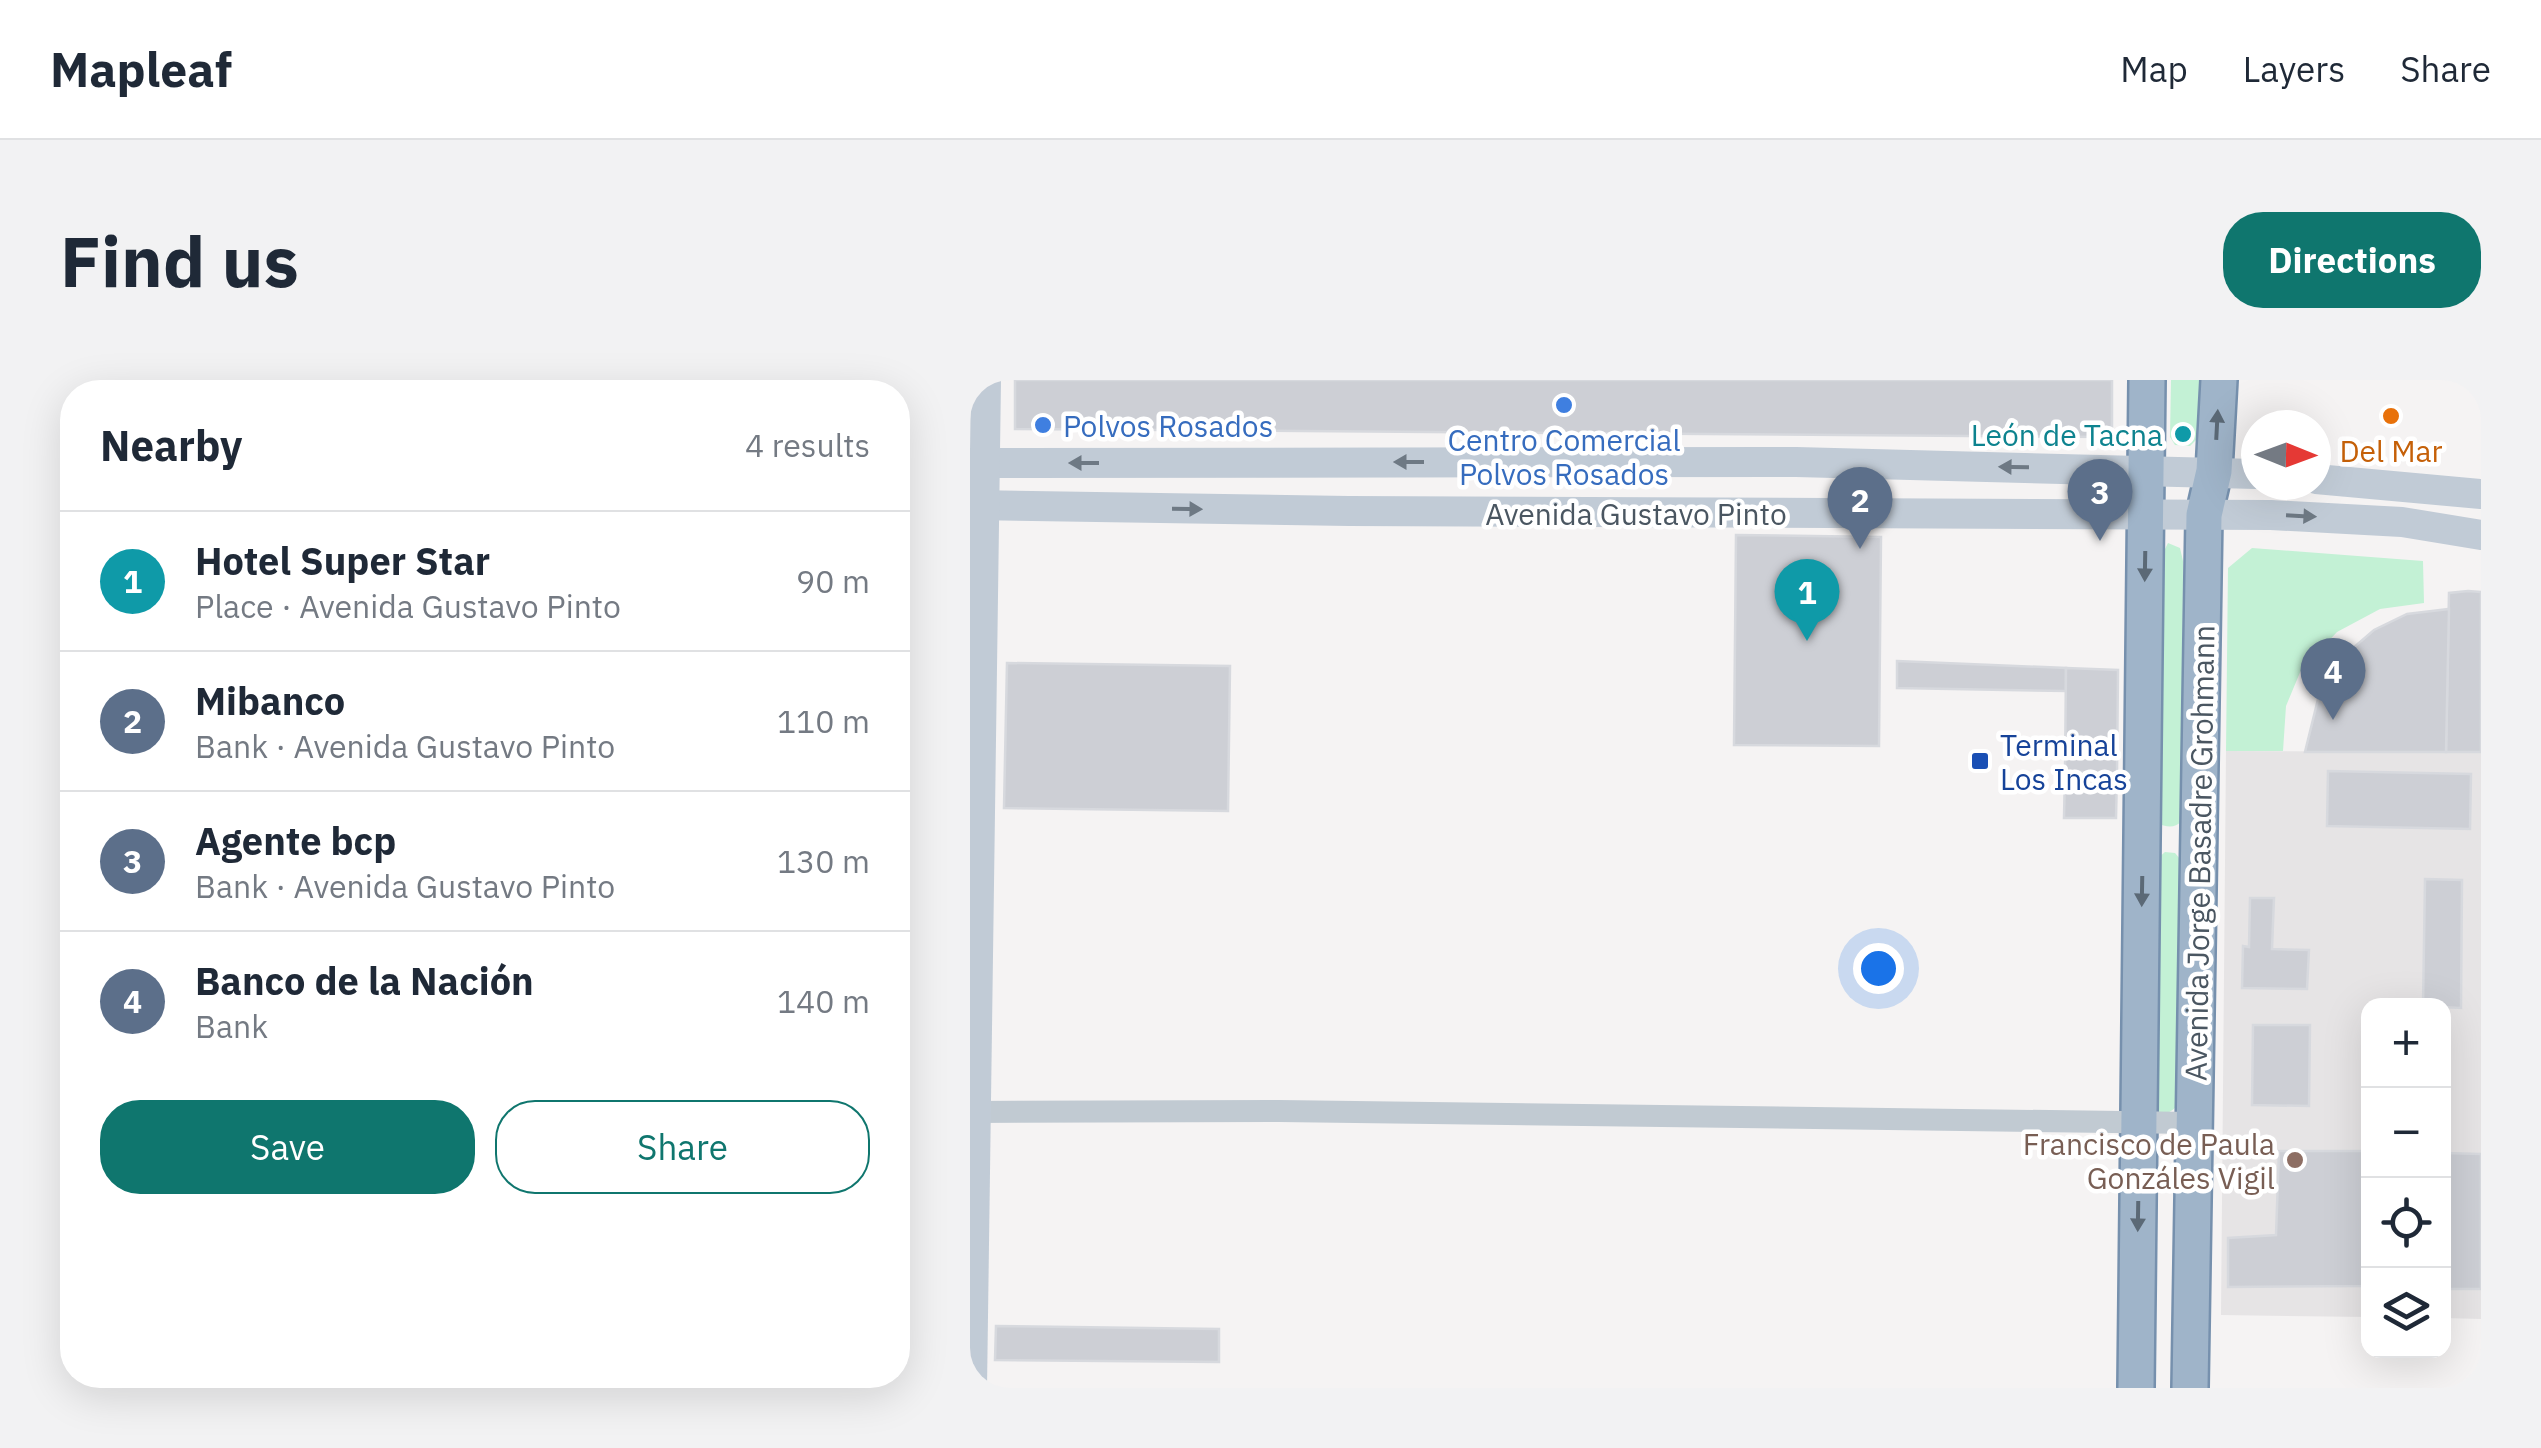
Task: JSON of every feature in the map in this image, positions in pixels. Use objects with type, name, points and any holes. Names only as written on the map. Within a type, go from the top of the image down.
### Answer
[{"type":"highway","name":"Avenida Jorge Basadre Grohmann","points":[[2136,1388],[2148,380]]},
{"type":"highway","name":"Avenida Jorge Basadre Grohmann","points":[[2190,1388],[2204,516],[2214,471],[2219,380]]},
{"type":"highway","points":[[2142,842],[2199,843]]},
{"type":"main road","points":[[972,1388],[977,506],[986,380]]},
{"type":"main road","name":"Avenida Gustavo Pinto","points":[[978,463],[1796,462],[2241,473]]},
{"type":"main road","points":[[2331,480],[2481,494]]},
{"type":"main road","name":"Avenida Gustavo Pinto","points":[[977,506],[2272,515],[2402,522],[2481,535]]},
{"type":"street","points":[[973,1112],[1278,1111],[2194,1124]]},
{"type":"shaded area","name":"Francisco de Paula Gonzáles Vigil","points":[[2226,751],[2481,752],[2481,1319],[2451,1318],[2451,998],[2361,998],[2361,1317],[2221,1315]]},
{"type":"green space","points":[[2171,380],[2201,380],[2197,439],[2190,446],[2175,445],[2170,437]]},
{"type":"green space","points":[[2168,543],[2180,548],[2183,561],[2182,821],[2170,826],[2157,823],[2159,561]]},
{"type":"green space","points":[[2252,548],[2423,561],[2424,603],[2380,609],[2337,632],[2301,670],[2286,706],[2283,751],[2226,751],[2228,568]]},
{"type":"green space","points":[[2165,852],[2175,853],[2180,859],[2176,1107],[2164,1114],[2152,1109],[2157,859]]},
{"type":"building","name":"Centro Comercial Polvos Rosados","points":[[1015,380],[2112,380],[2112,437],[1015,429]]},
{"type":"building","points":[[1736,535],[1881,537],[1879,746],[1734,745]]},
{"type":"building","points":[[2481,592],[2481,752],[2446,752],[2449,593]]},
{"type":"building","points":[[2449,609],[2446,752],[2305,752],[2320,691],[2339,660],[2374,630],[2407,614]]},
{"type":"building","points":[[1897,661],[2066,668],[2066,691],[1897,688]]},
{"type":"building","points":[[1007,663],[1230,666],[1228,811],[1004,808]]},
{"type":"building","points":[[2066,668],[2118,670],[2117,774],[2065,771]]},
{"type":"building","points":[[2065,771],[2117,774],[2116,818],[2064,818]]},
{"type":"building","points":[[2328,771],[2471,774],[2470,829],[2327,826]]},
{"type":"building","points":[[2425,879],[2462,880],[2461,1008],[2451,1007],[2451,998],[2423,998]]},
{"type":"building","points":[[2250,898],[2274,898],[2272,949],[2309,950],[2307,989],[2242,988],[2243,946],[2249,947]]},
{"type":"building","points":[[2253,1025],[2310,1025],[2309,1106],[2252,1105]]},
{"type":"building","points":[[2279,1151],[2361,1151],[2361,1286],[2228,1287],[2228,1238],[2276,1235]]},
{"type":"building","points":[[2451,1153],[2481,1154],[2481,1289],[2451,1289]]},
{"type":"building","points":[[996,1326],[1219,1329],[1219,1362],[995,1360]]},
{"type":"place","name":"Centro Comercial Polvos Rosados","points":[[1564,405]]},
{"type":"place","name":"Del Mar","points":[[2391,416]]},
{"type":"place","name":"Polvos Rosados","points":[[1043,425]]},
{"type":"place","name":"León de Tacna","points":[[2183,434]]},
{"type":"place","name":"Agente bcp","points":[[2100,541]]},
{"type":"place","name":"Mibanco","points":[[1860,549]]},
{"type":"place","name":"Hotel Super Star","points":[[1807,641]]},
{"type":"place","name":"Banco de la Nación","points":[[2333,720]]},
{"type":"place","name":"Terminal Los Incas","points":[[1980,761]]},
{"type":"place","name":"Francisco de Paula Gonzáles Vigil","points":[[2295,1160]]}]
